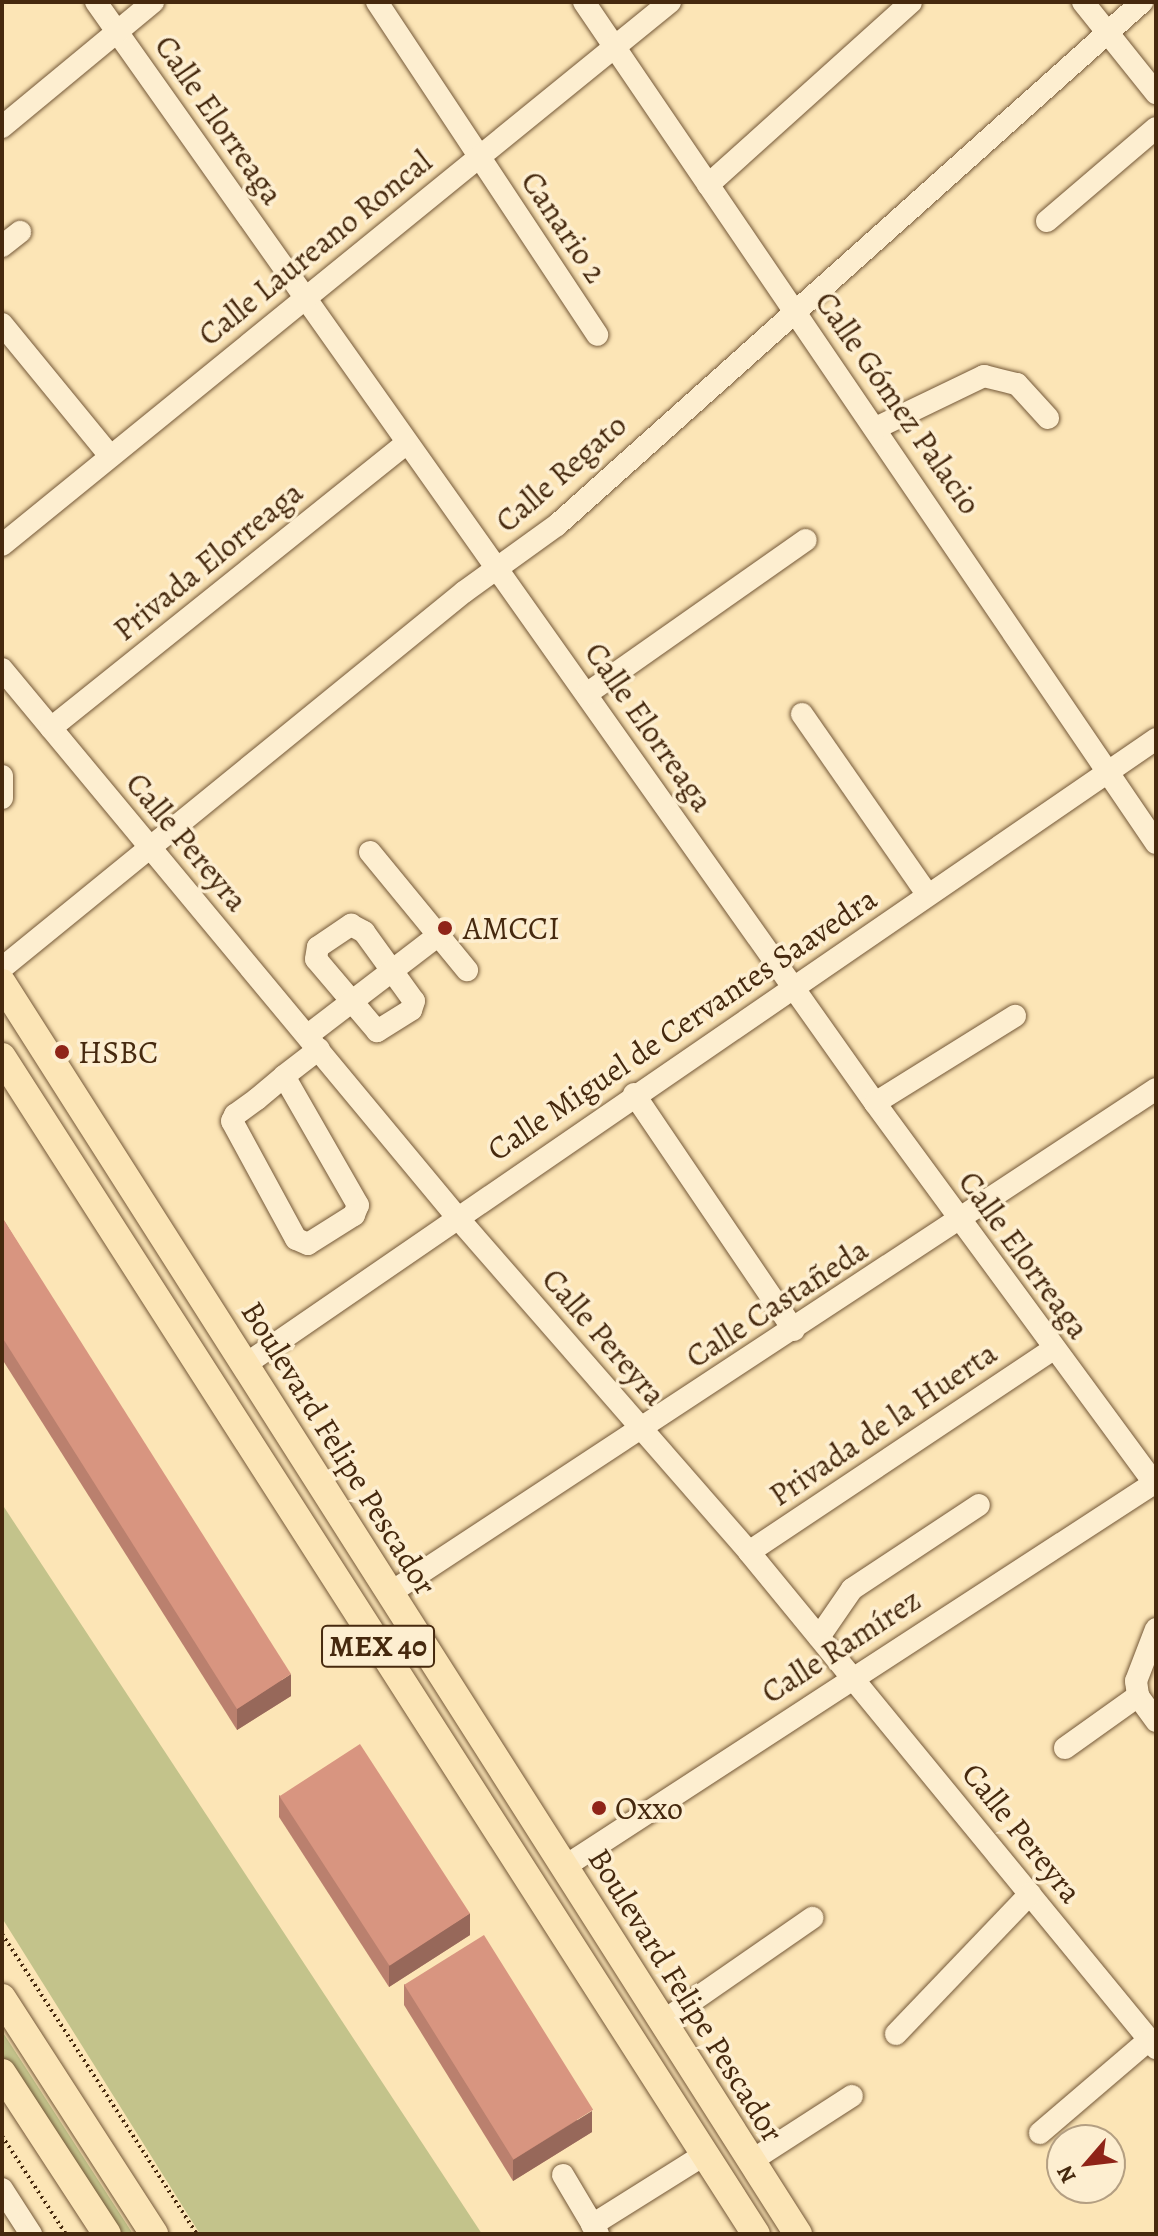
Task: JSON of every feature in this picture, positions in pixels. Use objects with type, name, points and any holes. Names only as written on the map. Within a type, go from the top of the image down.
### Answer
[{"type":"main road","name":"Boulevard Felipe Pescador","points":[[2,983],[798,2234]]},
{"type":"main road","name":"MEX 40","points":[[2,1057],[756,2234]]},
{"type":"main road","points":[[520,1868],[544,1874],[564,1867]]},
{"type":"main road","points":[[2,1998],[154,2234]]},
{"type":"main road","points":[[2,2073],[107,2234]]},
{"type":"street","name":"Calle Elorreaga","points":[[96,2],[306,298],[405,444],[588,693],[875,1103],[1053,1349],[1156,1483]]},
{"type":"street","points":[[2,127],[153,2]]},
{"type":"street","name":"Canario 2","points":[[377,2],[597,335]]},
{"type":"street","name":"Calle Gómez Palacio","points":[[584,2],[1156,843]]},
{"type":"street","name":"Calle Laureano Roncal","points":[[2,545],[670,2]]},
{"type":"street","points":[[708,185],[911,2]]},
{"type":"street","points":[[1083,2],[1156,93]]},
{"type":"street","name":"Calle Regato","points":[[2,968],[496,569],[557,525],[797,314],[1142,2]]},
{"type":"street","points":[[1047,221],[1156,128]]},
{"type":"street","points":[[2,246],[20,232]]},
{"type":"street","points":[[2,324],[110,456]]},
{"type":"street","points":[[876,428],[984,376],[1017,384],[1048,418]]},
{"type":"street","name":"Privada Elorreaga","points":[[51,728],[405,444]]},
{"type":"street","points":[[588,693],[806,540]]},
{"type":"street","name":"Calle Pereyra","points":[[2,669],[457,1217],[749,1552],[1153,2044]]},
{"type":"street","points":[[802,714],[927,894]]},
{"type":"street","name":"Calle Miguel de Cervantes Saavedra","points":[[246,1364],[792,985],[1156,739]]},
{"type":"street","points":[[2,776],[2,798]]},
{"type":"street","points":[[370,852],[467,970]]},
{"type":"street","points":[[357,926],[393,970],[414,1001],[411,1010],[377,1031],[349,1004],[315,952],[343,927],[357,926]]},
{"type":"street","points":[[284,1076],[358,1205],[354,1215],[308,1244],[296,1239],[232,1124],[235,1115],[284,1076],[349,1004],[439,935]]},
{"type":"street","points":[[875,1103],[1015,1016]]},
{"type":"street","name":"Calle Castañeda","points":[[390,1593],[643,1430],[1156,1089]]},
{"type":"street","points":[[634,1094],[794,1330]]},
{"type":"street","name":"Privada de la Huerta","points":[[749,1552],[1053,1349]]},
{"type":"street","name":"Calle Ramírez","points":[[564,1867],[851,1676],[1156,1483]]},
{"type":"street","points":[[819,1637],[852,1589],[979,1505]]},
{"type":"street","points":[[1156,1629],[1140,1661],[1138,1696],[1156,1721]]},
{"type":"street","points":[[1065,1748],[1138,1696]]},
{"type":"street","points":[[896,2034],[1030,1894]]},
{"type":"street","points":[[662,2022],[812,1918]]},
{"type":"street","points":[[1040,2133],[1153,2044]]},
{"type":"street","points":[[751,2161],[852,2096]]},
{"type":"street","points":[[563,2175],[595,2229],[705,2154]]},
{"type":"street","points":[[2,2189],[31,2234]]},
{"type":"path","points":[[2,1934],[197,2234]]},
{"type":"path","points":[[2,2136],[66,2234]]},
{"type":"green space","points":[[2,1504],[482,2234],[200,2234],[2,1918]]},
{"type":"green space","points":[[2,2031],[133,2234],[118,2234],[2,2056]]},
{"type":"building","points":[[2,1217],[291,1674],[237,1709],[2,1337]]},
{"type":"building","points":[[360,1744],[470,1913],[390,1966],[279,1796]]},
{"type":"building","points":[[484,1935],[593,2110],[513,2160],[404,1985]]},
{"type":"place","name":"AMCCI","points":[[445,928]]},
{"type":"place","name":"HSBC","points":[[62,1052]]},
{"type":"place","name":"Oxxo","points":[[599,1808]]}]
